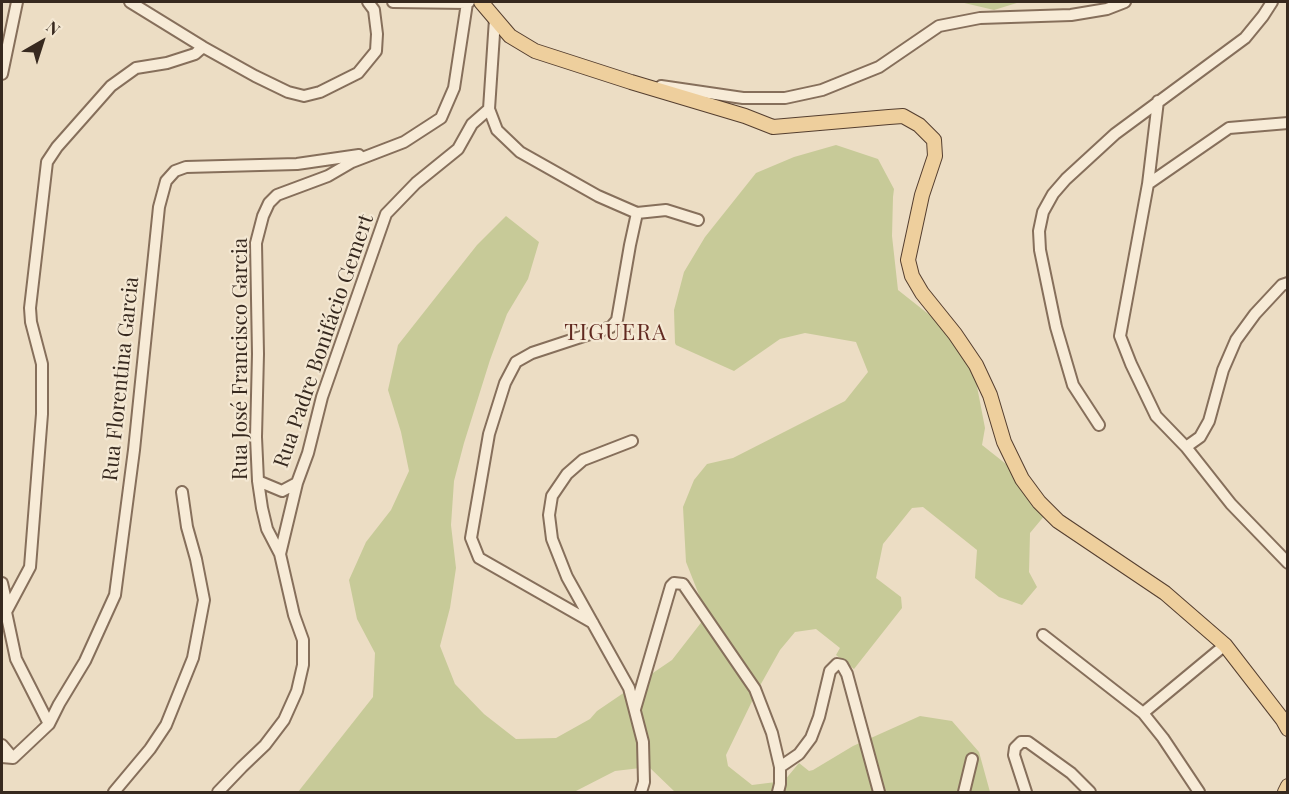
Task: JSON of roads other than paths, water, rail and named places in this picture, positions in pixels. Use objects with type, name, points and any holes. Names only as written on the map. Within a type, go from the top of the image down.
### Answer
[{"type":"main road","points":[[481,2],[510,36],[535,51],[745,116],[773,127],[896,116],[903,116],[919,125],[934,140],[935,156],[922,195],[908,260],[912,276],[921,293],[955,334],[976,365],[990,395],[1004,442],[1022,479],[1039,502],[1058,521],[1166,593],[1225,645],[1283,720],[1287,729]]},
{"type":"main road","points":[[1285,792],[1287,786]]},
{"type":"street","points":[[2,74],[17,2]]},
{"type":"street","points":[[130,2],[255,76],[288,92],[304,96],[320,92],[358,72],[376,51],[377,34],[374,10],[368,2]]},
{"type":"street","points":[[393,2],[468,2]]},
{"type":"street","name":"Rua José Francisco Garcia","points":[[218,792],[265,745],[284,720],[297,691],[303,665],[303,640],[294,615],[280,554],[267,529],[258,481],[256,243],[263,216],[277,195],[328,176],[352,162],[404,142],[441,118],[454,88],[468,2]]},
{"type":"street","points":[[632,82],[743,98],[785,98],[822,90],[879,67],[939,26],[980,18],[1071,15],[1107,9],[1125,2]]},
{"type":"street","points":[[1099,425],[1073,385],[1056,327],[1040,250],[1039,231],[1043,212],[1053,194],[1066,178],[1115,134],[1245,38],[1272,2]]},
{"type":"street","points":[[495,19],[489,109],[497,130],[520,152],[598,196],[637,213],[666,210],[698,220]]},
{"type":"street","points":[[4,611],[30,567],[42,414],[42,364],[31,322],[30,308],[47,162],[57,147],[111,86],[136,68],[167,63],[195,54],[203,47]]},
{"type":"street","points":[[1158,101],[1148,184],[1120,336],[1156,416],[1186,447],[1231,504],[1287,563]]},
{"type":"street","name":"Rua Padre Bonifácio Gemert","points":[[280,554],[297,483],[308,453],[322,397],[386,213],[416,183],[458,149],[472,124],[489,109]]},
{"type":"street","points":[[1148,184],[1229,128],[1287,123]]},
{"type":"street","name":"Rua Florentina Garcia","points":[[7,757],[49,724],[85,661],[115,596],[134,450],[159,207],[166,181],[175,171],[186,166],[297,164],[380,152]]},
{"type":"street","points":[[593,623],[479,558],[471,538],[489,434],[505,383],[516,362],[532,353],[611,327],[617,320],[637,213]]},
{"type":"street","points":[[1186,447],[1200,436],[1209,421],[1223,370],[1236,340],[1255,314],[1282,285],[1287,283]]},
{"type":"street","points":[[632,441],[583,460],[567,474],[552,496],[549,515],[552,538],[567,577],[629,688],[643,742],[644,783],[642,792]]},
{"type":"street","points":[[258,481],[282,491],[297,483]]},
{"type":"street","points":[[114,792],[150,749],[166,725],[193,658],[204,600],[187,527],[182,492]]},
{"type":"street","points":[[2,583],[5,596],[4,611],[16,659],[49,724]]},
{"type":"street","points":[[635,709],[671,586],[683,584],[755,689],[772,733],[780,767],[778,792]]},
{"type":"street","points":[[1043,635],[1143,713],[1163,738],[1199,792]]},
{"type":"street","points":[[1143,713],[1225,645]]},
{"type":"street","points":[[780,767],[799,754],[811,738],[819,717],[830,671],[839,664],[844,667],[847,674],[879,792]]},
{"type":"street","points":[[1026,792],[1014,755],[1016,747],[1021,742],[1028,742],[1071,773],[1090,792]]},
{"type":"street","points":[[2,745],[7,757]]},
{"type":"street","points":[[964,792],[972,759]]},
{"type":"district","name":"TIGUERA","points":[[616,333]]}]
